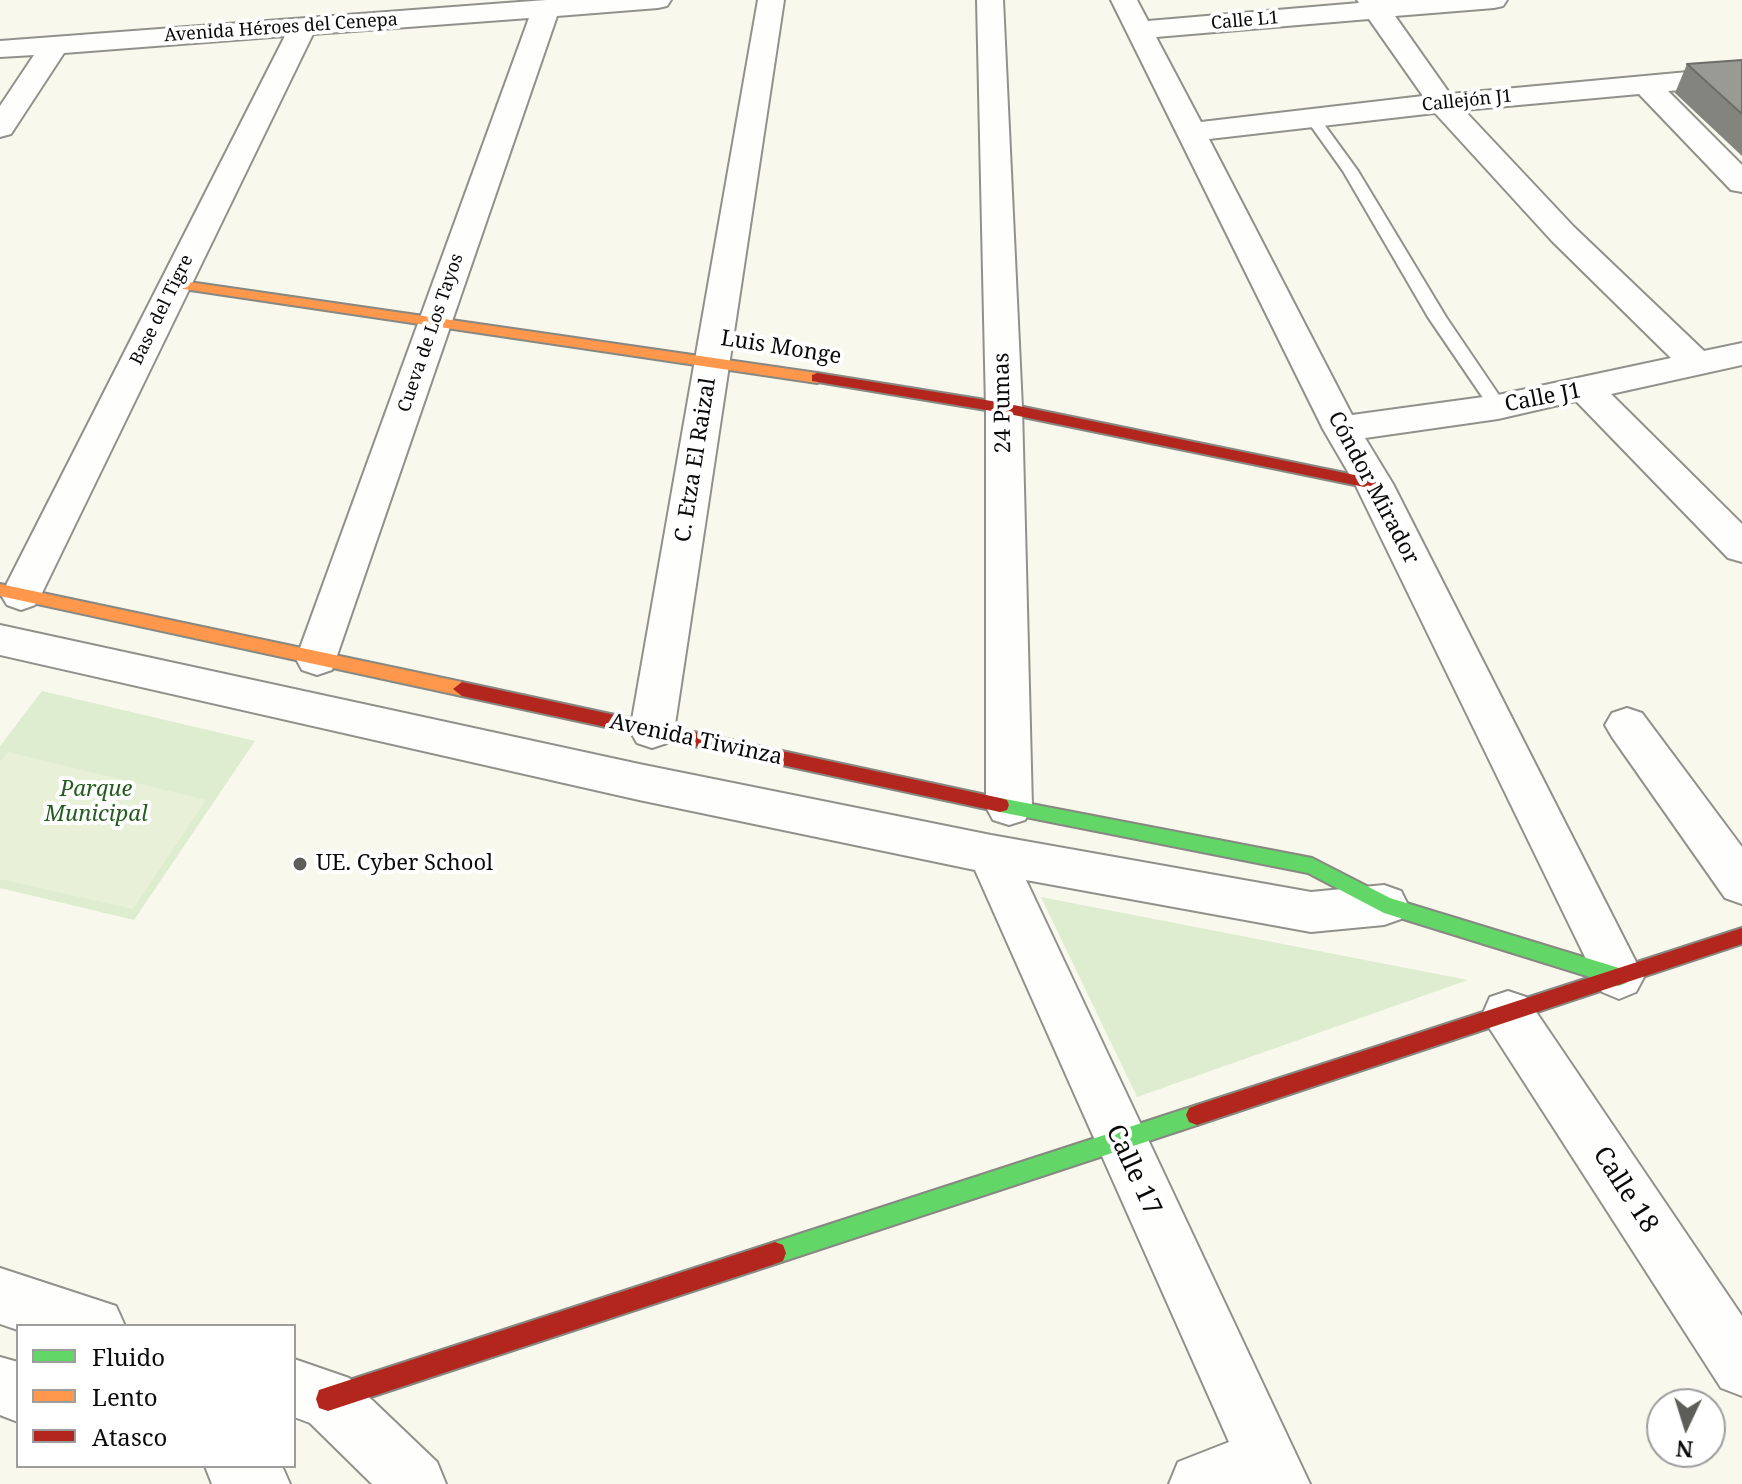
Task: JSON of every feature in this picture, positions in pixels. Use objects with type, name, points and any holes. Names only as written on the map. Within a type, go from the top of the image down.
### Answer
[{"type":"street","name":"Avenida Héroes del Cenepa","points":[[0,49],[658,0]]},
{"type":"street","name":"C. Etza El Raizal","points":[[652,731],[771,0]]},
{"type":"street","name":"24 Pumas","points":[[990,0],[1004,408],[1009,807]]},
{"type":"street","name":"Calle L1","points":[[1132,15],[1494,0]]},
{"type":"street","points":[[1373,5],[1442,103],[1563,234],[1697,364]]},
{"type":"street","name":"Cueva de Los Tayos","points":[[317,659],[546,8]]},
{"type":"street","name":"Cóndor Mirador","points":[[1132,15],[1341,429],[1374,484],[1619,977]]},
{"type":"street","name":"Base del Tigre","points":[[10,592],[175,284],[304,25]]},
{"type":"street","points":[[0,128],[55,45]]},
{"type":"street","name":"Callejón J1","points":[[1193,132],[1442,103],[1742,76]]},
{"type":"street","points":[[1645,84],[1742,183]]},
{"type":"street","name":"Luis Monge","points":[[175,284],[712,361],[1004,408],[1374,484]]},
{"type":"street","name":"Calle J1","points":[[1341,429],[1498,407],[1742,354]]},
{"type":"street","points":[[1586,390],[1742,548]]},
{"type":"street","name":"Avenida Tiwinza","points":[[10,592],[1009,807],[1312,866],[1384,905],[1619,977]]},
{"type":"street","name":"Avenida Tiwinza","points":[[0,640],[639,782],[991,854],[1311,912],[1384,905]]},
{"type":"street","points":[[1627,725],[1742,884]]},
{"type":"street","name":"Calle 17","points":[[991,854],[1119,1140],[1273,1471]]},
{"type":"street","points":[[311,1394],[1119,1140],[1742,936]]},
{"type":"street","name":"Calle 18","points":[[1508,1013],[1742,1367]]},
{"type":"street","points":[[0,1296],[90,1324]]},
{"type":"street","points":[[311,1394],[415,1484]]},
{"type":"street","points":[[238,1468],[259,1484]]},
{"type":"street","points":[[1200,1484],[1273,1471]]},
{"type":"lane","points":[[1313,119],[1350,171],[1437,317],[1498,407]]},
{"type":"green space","name":"Parque Municipal","points":[[42,691],[255,741],[134,920],[0,888],[0,746]]},
{"type":"green space","points":[[8,752],[206,800],[133,909],[0,879],[0,762]]},
{"type":"green space","points":[[1041,897],[1468,980],[1137,1097]]},
{"type":"building","points":[[1742,60],[1742,114],[1687,64]]},
{"type":"traffic: fast","points":[[1000,805],[1312,866],[1384,905],[1619,977]]},
{"type":"traffic: fast","points":[[775,1253],[1197,1115]]},
{"type":"traffic: slow","points":[[175,284],[817,378]]},
{"type":"traffic: slow","points":[[0,590],[462,689]]},
{"type":"traffic: jam","points":[[817,378],[1004,408],[1374,484]]},
{"type":"traffic: jam","points":[[462,689],[1000,805]]},
{"type":"traffic: jam","points":[[1197,1115],[1742,936]]},
{"type":"traffic: jam","points":[[328,1399],[775,1253]]},
{"type":"place","name":"UE. Cyber School","points":[[300,864]]}]
